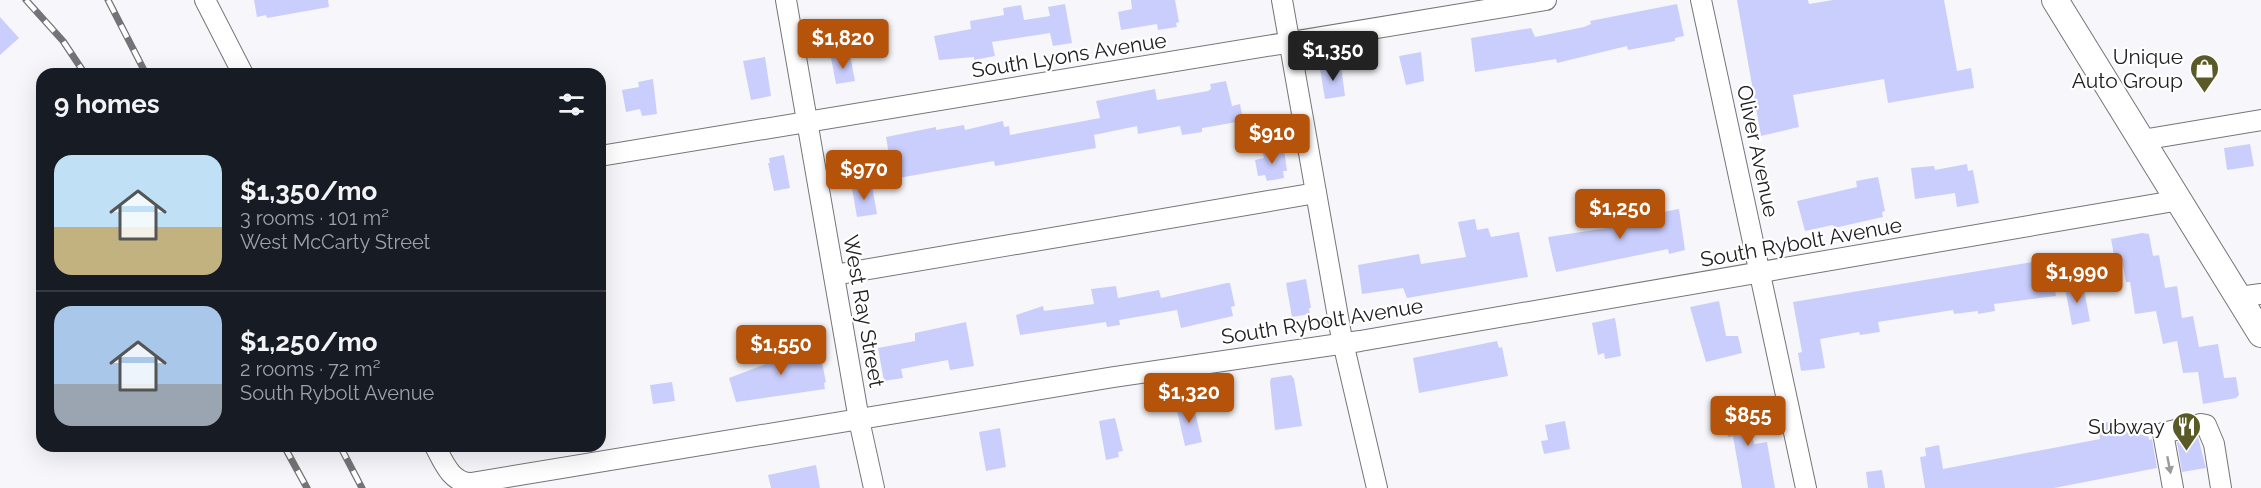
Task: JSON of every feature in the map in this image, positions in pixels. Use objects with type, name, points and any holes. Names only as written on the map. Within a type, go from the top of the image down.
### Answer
[{"type":"main road","points":[[2055,0],[2180,200],[2250,295],[2261,334]]},
{"type":"street","points":[[205,0],[240,68]]},
{"type":"street","name":"West Ray Street","points":[[786,0],[859,420],[874,488]]},
{"type":"street","points":[[1282,0],[1344,342],[1377,488]]},
{"type":"street","name":"South Lyons Avenue","points":[[606,155],[1546,0]]},
{"type":"street","name":"Oliver Avenue","points":[[1701,0],[1806,488]]},
{"type":"street","points":[[2142,140],[2261,120]]},
{"type":"street","points":[[834,275],[1316,193]]},
{"type":"street","name":"South Rybolt Avenue","points":[[438,452],[451,474],[464,483],[471,483],[1760,274],[2180,200]]},
{"type":"street","points":[[2173,488],[2163,433],[2171,429],[2201,424],[2208,428],[2211,434],[2221,488]]},
{"type":"building","points":[[254,0],[328,0],[329,7],[267,18],[266,15],[257,17]]},
{"type":"building","points":[[1131,0],[1175,0],[1179,22],[1176,23],[1177,27],[1158,30],[1157,24],[1121,30],[1118,12],[1132,9]]},
{"type":"building","points":[[1737,0],[1808,0],[1809,4],[1833,0],[1944,0],[1957,71],[1971,68],[1974,88],[1888,103],[1884,79],[1793,95],[1799,127],[1761,136]]},
{"type":"building","points":[[1065,4],[1072,43],[1053,46],[1050,33],[992,42],[995,56],[974,60],[974,57],[939,60],[934,36],[971,29],[970,21],[1004,15],[1003,8],[1021,5],[1024,20],[1050,16],[1048,7]]},
{"type":"building","points":[[1677,4],[1684,36],[1675,38],[1675,41],[1628,50],[1627,46],[1557,63],[1556,59],[1475,72],[1471,38],[1531,28],[1535,37],[1584,27],[1591,24],[1590,21]]},
{"type":"building","points":[[0,17],[19,38],[0,55]]},
{"type":"building","points":[[1421,52],[1424,81],[1406,85],[1399,56]]},
{"type":"building","points":[[850,55],[855,81],[836,84],[831,58]]},
{"type":"building","points":[[765,57],[771,96],[751,100],[743,61]]},
{"type":"building","points":[[1341,66],[1345,96],[1325,99],[1320,69]]},
{"type":"building","points":[[653,79],[657,114],[642,116],[640,109],[626,112],[622,90],[639,87],[638,82]]},
{"type":"building","points":[[1226,81],[1232,106],[1240,104],[1243,121],[1202,128],[1202,132],[1182,135],[1180,126],[1138,134],[1137,126],[1094,135],[1096,148],[995,166],[994,161],[893,179],[886,137],[936,127],[936,130],[964,125],[965,130],[1003,121],[1004,127],[1009,126],[1010,135],[1100,118],[1096,101],[1155,89],[1157,100],[1208,91],[1211,89],[1210,84]]},
{"type":"building","points":[[2250,144],[2254,166],[2227,170],[2224,148]]},
{"type":"building","points":[[1284,149],[1287,171],[1283,171],[1284,178],[1267,181],[1265,175],[1258,176],[1255,160],[1264,158],[1263,152]]},
{"type":"building","points":[[784,155],[790,188],[774,191],[769,158]]},
{"type":"building","points":[[1967,164],[1968,171],[1973,170],[1979,203],[1957,207],[1955,193],[1915,199],[1911,168],[1934,166],[1935,170]]},
{"type":"building","points":[[1878,177],[1885,211],[1882,212],[1883,217],[1834,228],[1833,225],[1805,231],[1797,201],[1857,187],[1856,181]]},
{"type":"building","points":[[872,186],[877,214],[857,217],[852,189]]},
{"type":"building","points":[[1654,193],[1658,213],[1679,209],[1685,250],[1669,254],[1668,249],[1556,272],[1548,237],[1647,222],[1642,195]]},
{"type":"building","points":[[1475,219],[1477,230],[1488,228],[1491,237],[1519,232],[1528,277],[1407,298],[1403,288],[1362,294],[1358,265],[1419,254],[1421,264],[1466,257],[1458,222]]},
{"type":"building","points":[[2142,233],[2149,234],[2153,256],[2159,255],[2165,288],[2177,286],[2182,318],[2193,316],[2199,347],[2218,344],[2224,378],[2236,377],[2239,395],[2236,398],[2203,404],[2198,372],[2183,373],[2177,341],[2163,344],[2156,311],[2135,314],[2130,282],[2126,282],[2122,260],[2115,261],[2111,239]]},
{"type":"building","points":[[2050,259],[2056,296],[1994,304],[1995,311],[1978,314],[1978,311],[1954,314],[1953,310],[1878,322],[1880,332],[1860,335],[1859,332],[1820,339],[1825,368],[1801,371],[1798,353],[1802,352],[1793,302]]},
{"type":"building","points":[[1306,279],[1310,314],[1292,317],[1286,283]]},
{"type":"building","points":[[1230,283],[1235,306],[1231,307],[1233,316],[1181,328],[1177,310],[1119,320],[1120,325],[1107,327],[1106,322],[1020,335],[1016,315],[1043,306],[1044,311],[1094,304],[1091,289],[1116,286],[1118,298],[1159,290],[1161,298]]},
{"type":"building","points":[[2083,284],[2090,321],[2072,325],[2065,288]]},
{"type":"building","points":[[1719,301],[1726,336],[1738,336],[1742,353],[1706,362],[1690,307]]},
{"type":"building","points":[[1615,318],[1621,356],[1605,359],[1604,353],[1598,355],[1592,323]]},
{"type":"building","points":[[966,322],[974,366],[950,370],[948,360],[901,369],[903,378],[884,381],[878,348],[915,341],[915,333]]},
{"type":"building","points":[[1497,341],[1499,348],[1502,347],[1508,376],[1419,393],[1413,358]]},
{"type":"building","points":[[782,348],[783,355],[819,348],[826,382],[824,383],[825,389],[736,402],[729,378],[766,364],[764,351]]},
{"type":"building","points":[[1291,375],[1294,379],[1302,426],[1275,430],[1271,378]]},
{"type":"building","points":[[672,382],[675,401],[653,404],[650,385]]},
{"type":"building","points":[[1744,397],[1754,444],[1767,442],[1775,488],[1742,488],[1733,436],[1728,437],[1721,401]]},
{"type":"building","points":[[1193,403],[1202,442],[1185,446],[1176,406]]},
{"type":"building","points":[[1115,418],[1123,451],[1118,452],[1119,457],[1106,460],[1099,421]]},
{"type":"building","points":[[2117,420],[2119,430],[2139,426],[2141,435],[2148,434],[2149,440],[2152,439],[2157,468],[2054,488],[1925,488],[1920,457],[1926,456],[1925,448],[1939,445],[1943,469],[2100,439],[2098,424]]},
{"type":"building","points":[[1565,421],[1570,449],[1544,454],[1541,441],[1548,440],[1545,425]]},
{"type":"building","points":[[1000,428],[1006,467],[986,471],[979,432]]},
{"type":"building","points":[[2198,437],[2206,468],[2182,472],[2177,442]]},
{"type":"building","points":[[816,465],[820,488],[771,488],[768,475]]},
{"type":"building","points":[[1882,470],[1885,488],[1868,488],[1866,472]]},
{"type":"railway","points":[[26,0],[63,41],[81,68]]},
{"type":"railway","points":[[108,0],[143,68]]},
{"type":"railway","points":[[287,452],[307,488]]},
{"type":"railway","points":[[343,452],[362,488]]},
{"type":"place","name":"Unique Auto Group","points":[[2204,94]]},
{"type":"place","name":"Subway","points":[[2186,452]]}]
